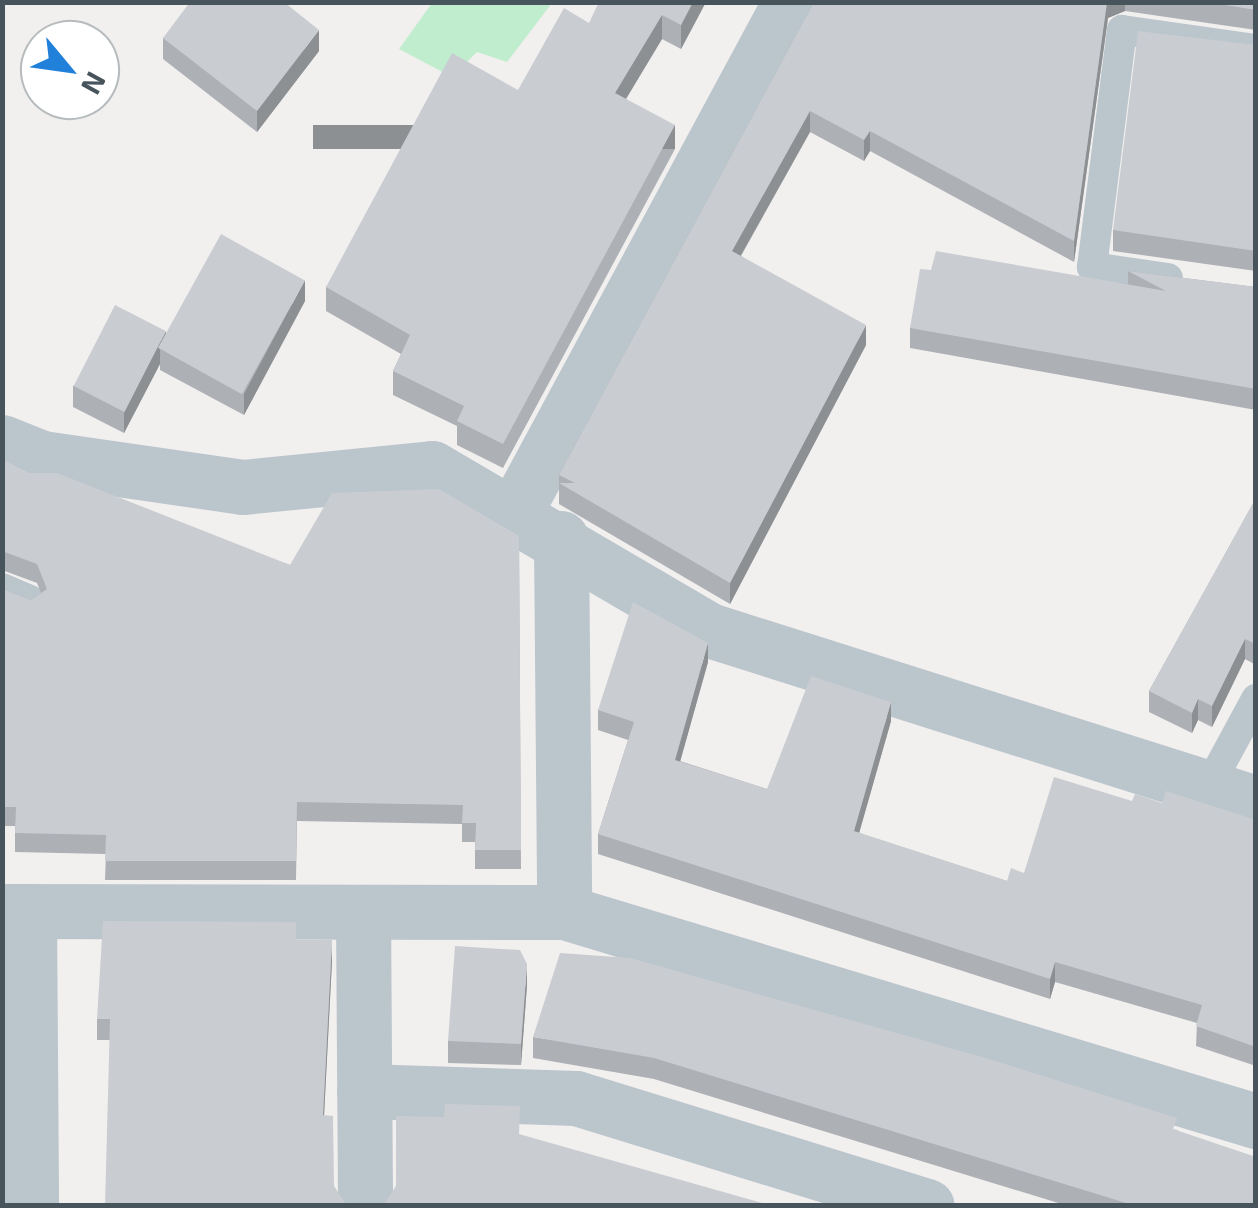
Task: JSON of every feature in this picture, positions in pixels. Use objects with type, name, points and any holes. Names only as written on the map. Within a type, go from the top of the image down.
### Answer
[{"type":"street","points":[[564,912],[538,524],[790,2]]},
{"type":"street","points":[[2,442],[42,458],[243,487],[432,468],[538,524],[708,630],[1232,794]]},
{"type":"street","points":[[31,1206],[16,911],[564,912],[1256,1121]]},
{"type":"street","points":[[363,912],[365,1206]]},
{"type":"street","points":[[364,1091],[576,1098],[926,1206]]},
{"type":"lane","points":[[1201,282],[1092,267],[1122,30],[1256,49]]},
{"type":"lane","points":[[1232,794],[1256,699]]},
{"type":"green space","points":[[432,3],[552,3],[507,62],[477,52],[452,77],[399,49]]},
{"type":"building","points":[[190,2],[284,2],[319,30],[257,111],[163,38]]},
{"type":"building","points":[[599,2],[693,2],[681,25],[662,15],[615,93],[675,125],[503,444],[457,421],[464,406],[393,371],[410,335],[326,287],[452,53],[518,90],[564,8],[589,23]]},
{"type":"building","points":[[814,2],[1107,2],[1074,241],[870,131],[864,140],[810,111],[732,251],[866,325],[730,583],[559,483],[575,483],[559,475]]},
{"type":"building","points":[[1206,2],[1256,2],[1256,10]]},
{"type":"building","points":[[1138,31],[1256,45],[1256,251],[1113,230]]},
{"type":"building","points":[[221,234],[305,281],[242,394],[158,348]]},
{"type":"building","points":[[936,251],[1166,291],[1128,271],[1256,287],[1256,389],[910,328],[920,269],[931,270]]},
{"type":"building","points":[[115,305],[166,331],[124,412],[74,386]]},
{"type":"building","points":[[2,459],[30,473],[57,473],[290,565],[332,493],[439,489],[519,536],[521,850],[475,850],[476,823],[462,823],[463,805],[297,802],[296,861],[105,861],[106,835],[15,833],[16,807],[2,807],[2,589],[31,600],[47,589],[37,564],[2,551]]},
{"type":"building","points":[[1256,498],[1256,644],[1245,639],[1212,706],[1198,699],[1192,713],[1149,691]]},
{"type":"building","points":[[633,602],[708,643],[675,760],[767,789],[811,676],[891,702],[854,831],[1007,881],[1011,868],[1024,873],[1054,777],[1132,801],[1135,794],[1162,803],[1166,791],[1256,820],[1256,1047],[1196,1026],[1202,1005],[1055,962],[1050,979],[598,834],[634,722],[598,710]]},
{"type":"building","points":[[103,921],[296,922],[296,940],[332,940],[323,1115],[333,1116],[334,1186],[347,1206],[105,1206],[110,1019],[97,1019]]},
{"type":"building","points":[[455,946],[520,950],[527,964],[521,1044],[448,1041]]},
{"type":"building","points":[[560,953],[630,958],[989,1059],[1177,1118],[1173,1129],[1256,1157],[1256,1206],[1136,1206],[654,1058],[533,1037]]},
{"type":"building","points":[[445,1104],[520,1106],[519,1134],[773,1206],[383,1206],[396,1186],[396,1116],[444,1117]]}]
